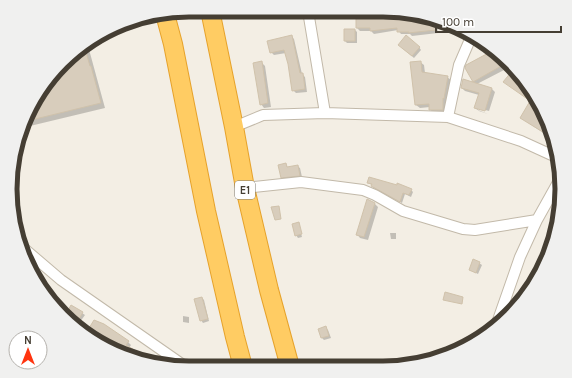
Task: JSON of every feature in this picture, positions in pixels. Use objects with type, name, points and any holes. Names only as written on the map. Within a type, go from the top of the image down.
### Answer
[{"type":"highway","name":"E1","points":[[211,17],[234,126],[244,188],[288,361]]},
{"type":"highway","points":[[166,18],[175,52],[206,212],[241,361]]},
{"type":"street","points":[[309,17],[324,113]]},
{"type":"street","points":[[448,117],[459,65],[470,40]]},
{"type":"street","points":[[234,126],[263,115],[324,113],[448,117],[521,141],[552,155]]},
{"type":"street","points":[[244,188],[301,182],[363,190],[376,195],[403,211],[463,229],[475,230],[537,220]]},
{"type":"street","points":[[500,315],[520,257],[537,220],[555,189]]},
{"type":"street","points":[[29,253],[61,280],[179,361]]},
{"type":"building","points":[[356,17],[394,17],[417,20],[435,25],[436,30],[408,33],[409,32],[397,32],[397,28],[370,31],[370,28],[356,28]]},
{"type":"building","points":[[344,29],[355,29],[355,41],[344,41]]},
{"type":"building","points":[[292,35],[300,73],[303,73],[305,89],[292,91],[288,64],[284,50],[270,53],[267,41]]},
{"type":"building","points":[[406,35],[420,47],[412,56],[398,45]]},
{"type":"building","points":[[86,52],[101,103],[32,120],[40,103],[53,84],[67,67]]},
{"type":"building","points":[[488,53],[503,65],[473,82],[465,68],[466,65]]},
{"type":"building","points":[[262,61],[268,103],[260,105],[253,63]]},
{"type":"building","points":[[421,61],[422,72],[448,76],[444,99],[443,98],[443,110],[429,110],[429,104],[415,105],[410,62]]},
{"type":"building","points":[[510,73],[531,102],[503,82]]},
{"type":"building","points":[[463,79],[492,88],[485,111],[474,108],[479,93],[461,88]]},
{"type":"building","points":[[530,101],[542,123],[546,134],[520,118]]},
{"type":"building","points":[[286,163],[287,167],[298,165],[300,176],[281,178],[278,165]]},
{"type":"building","points":[[369,177],[397,185],[397,183],[412,189],[409,195],[403,193],[400,202],[371,186],[372,184],[367,183]]},
{"type":"building","points":[[367,199],[375,203],[364,237],[356,235]]},
{"type":"building","points":[[279,206],[281,219],[275,220],[271,207]]},
{"type":"building","points":[[299,222],[302,234],[295,236],[292,224]]},
{"type":"building","points":[[473,259],[480,262],[476,273],[469,270]]},
{"type":"building","points":[[445,292],[463,297],[462,304],[443,300]]},
{"type":"building","points":[[202,297],[208,319],[200,321],[194,299]]},
{"type":"building","points":[[71,305],[83,312],[78,320],[67,311]]},
{"type":"building","points":[[94,320],[104,324],[129,341],[126,345],[136,351],[135,352],[123,348],[89,329]]},
{"type":"building","points":[[326,326],[329,336],[321,338],[318,329]]}]
